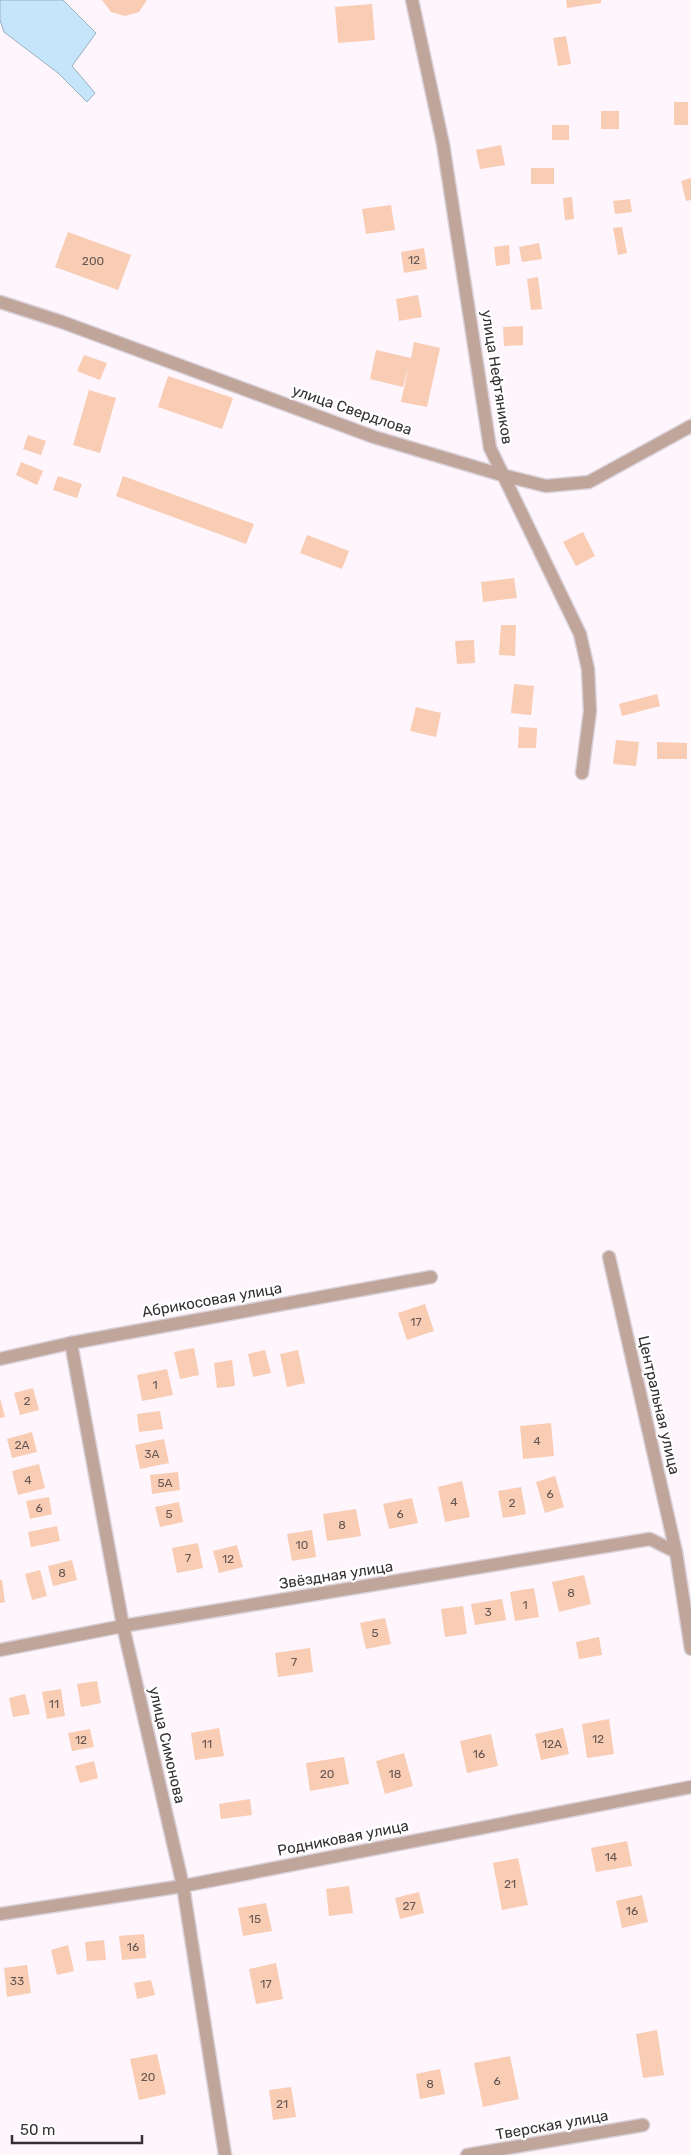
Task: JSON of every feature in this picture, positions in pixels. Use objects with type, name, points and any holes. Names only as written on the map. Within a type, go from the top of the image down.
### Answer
[{"type":"street","name":"улица Нефтяников","points":[[412,0],[443,144],[490,448],[580,634],[588,669],[590,711],[582,772]]},
{"type":"street","name":"улица Свердлова","points":[[0,302],[62,322],[374,437],[546,486],[589,482],[691,426]]},
{"type":"street","name":"Центральная улица","points":[[609,1257],[676,1552],[691,1649]]},
{"type":"street","name":"Абрикосовая улица","points":[[0,1359],[71,1343],[431,1277]]},
{"type":"street","name":"улица Симонова","points":[[71,1343],[123,1626],[183,1886],[225,2155]]},
{"type":"street","name":"Звёздная улица","points":[[0,1650],[123,1626],[650,1539],[676,1552]]},
{"type":"street","name":"Родниковая улица","points":[[0,1914],[183,1886],[691,1787]]},
{"type":"street","name":"Тверская улица","points":[[467,2155],[489,2154],[643,2125]]},
{"type":"water","points":[[0,0],[63,0],[96,33],[72,66],[95,93],[87,102],[58,73],[4,32],[0,20]]},
{"type":"building","points":[[102,0],[147,0],[139,12],[125,16],[111,12]]},
{"type":"building","points":[[566,0],[601,0],[601,3],[567,8]]},
{"type":"building","points":[[372,4],[375,40],[338,43],[335,7]]},
{"type":"building","points":[[566,36],[571,64],[558,66],[553,38]]},
{"type":"building","points":[[674,102],[688,102],[688,125],[674,125]]},
{"type":"building","points":[[601,111],[619,111],[619,129],[601,129]]},
{"type":"building","points":[[552,125],[569,125],[569,140],[552,140]]},
{"type":"building","points":[[501,145],[505,165],[480,169],[476,150]]},
{"type":"building","points":[[531,168],[554,168],[554,184],[531,184]]},
{"type":"building","points":[[691,178],[691,200],[686,201],[681,181]]},
{"type":"building","points":[[572,197],[574,219],[565,220],[563,198]]},
{"type":"building","points":[[630,199],[632,212],[615,214],[613,201]]},
{"type":"building","points":[[391,205],[395,230],[366,234],[362,209]]},
{"type":"building","points":[[622,227],[627,253],[618,255],[613,228]]},
{"type":"building","points":[[68,232],[131,255],[118,290],[55,267]]},
{"type":"building","points":[[539,243],[542,259],[522,262],[519,247]]},
{"type":"building","points":[[509,245],[510,264],[496,266],[494,247]]},
{"type":"building","points":[[424,248],[427,269],[404,273],[401,252]]},
{"type":"building","points":[[538,277],[542,309],[531,310],[527,279]]},
{"type":"building","points":[[418,295],[422,317],[399,321],[396,299]]},
{"type":"building","points":[[523,326],[523,345],[504,346],[503,327]]},
{"type":"building","points":[[414,342],[440,348],[427,407],[401,402],[409,365],[403,387],[370,379],[376,350],[411,358]]},
{"type":"building","points":[[84,355],[107,363],[100,380],[77,371]]},
{"type":"building","points":[[168,376],[233,398],[222,429],[158,407]]},
{"type":"building","points":[[89,390],[116,398],[100,453],[73,445]]},
{"type":"building","points":[[28,435],[46,441],[41,455],[23,449]]},
{"type":"building","points":[[21,462],[43,471],[37,485],[16,475]]},
{"type":"building","points":[[58,476],[82,484],[77,498],[53,490]]},
{"type":"building","points":[[123,476],[254,524],[246,544],[116,496]]},
{"type":"building","points":[[583,532],[595,556],[576,566],[563,542]]},
{"type":"building","points":[[307,535],[349,551],[342,569],[300,553]]},
{"type":"building","points":[[514,578],[517,598],[483,602],[481,582]]},
{"type":"building","points":[[501,625],[516,625],[515,656],[499,655]]},
{"type":"building","points":[[474,640],[475,663],[457,664],[455,641]]},
{"type":"building","points":[[514,684],[534,686],[531,715],[511,713]]},
{"type":"building","points":[[657,694],[660,706],[622,716],[619,704]]},
{"type":"building","points":[[416,707],[441,713],[436,737],[410,731]]},
{"type":"building","points":[[519,727],[537,728],[536,748],[518,748]]},
{"type":"building","points":[[616,740],[639,742],[636,766],[613,764]]},
{"type":"building","points":[[657,742],[687,743],[687,759],[657,759]]},
{"type":"building","points":[[425,1304],[434,1331],[407,1340],[398,1313]]},
{"type":"building","points":[[194,1348],[199,1375],[180,1379],[174,1352]]},
{"type":"building","points":[[265,1350],[271,1373],[253,1377],[248,1354]]},
{"type":"building","points":[[298,1350],[305,1383],[287,1387],[280,1354]]},
{"type":"building","points":[[232,1360],[235,1386],[217,1388],[214,1363]]},
{"type":"building","points":[[167,1369],[173,1395],[142,1401],[137,1375]]},
{"type":"building","points":[[33,1388],[39,1410],[20,1415],[14,1393]]},
{"type":"building","points":[[0,1398],[5,1417],[0,1418]]},
{"type":"building","points":[[160,1411],[163,1429],[139,1432],[137,1414]]},
{"type":"building","points":[[551,1423],[554,1456],[523,1459],[520,1426]]},
{"type":"building","points":[[32,1432],[37,1452],[12,1458],[7,1439]]},
{"type":"building","points":[[164,1439],[169,1463],[140,1469],[135,1445]]},
{"type":"building","points":[[39,1464],[45,1488],[18,1495],[12,1471]]},
{"type":"building","points":[[178,1472],[180,1490],[152,1494],[150,1475]]},
{"type":"building","points":[[555,1476],[564,1507],[545,1513],[536,1482]]},
{"type":"building","points":[[462,1481],[470,1517],[445,1522],[438,1487]]},
{"type":"building","points":[[521,1487],[526,1514],[503,1518],[498,1491]]},
{"type":"building","points":[[49,1497],[52,1514],[30,1519],[26,1501]]},
{"type":"building","points":[[412,1498],[418,1523],[389,1529],[383,1504]]},
{"type":"building","points":[[179,1502],[183,1522],[160,1527],[155,1507]]},
{"type":"building","points":[[356,1509],[361,1536],[327,1541],[323,1514]]},
{"type":"building","points":[[57,1526],[60,1541],[31,1547],[28,1532]]},
{"type":"building","points":[[312,1530],[316,1557],[292,1561],[287,1534]]},
{"type":"building","points":[[198,1543],[203,1568],[177,1573],[172,1548]]},
{"type":"building","points":[[237,1545],[243,1567],[219,1573],[213,1551]]},
{"type":"building","points":[[72,1560],[77,1580],[53,1586],[48,1566]]},
{"type":"building","points":[[40,1570],[47,1596],[32,1600],[25,1574]]},
{"type":"building","points":[[584,1575],[591,1604],[559,1612],[552,1582]]},
{"type":"building","points":[[0,1580],[2,1580],[5,1602],[0,1603]]},
{"type":"building","points":[[534,1588],[539,1617],[515,1621],[510,1592]]},
{"type":"building","points":[[502,1599],[506,1620],[475,1625],[471,1604]]},
{"type":"building","points":[[463,1606],[467,1634],[445,1637],[441,1609]]},
{"type":"building","points":[[385,1618],[391,1644],[366,1649],[360,1623]]},
{"type":"building","points":[[599,1637],[602,1655],[579,1659],[576,1642]]},
{"type":"building","points":[[310,1648],[313,1672],[278,1677],[275,1653]]},
{"type":"building","points":[[97,1681],[101,1703],[81,1707],[77,1684]]},
{"type":"building","points":[[61,1689],[65,1716],[47,1719],[42,1692]]},
{"type":"building","points":[[25,1694],[30,1714],[13,1717],[9,1698]]},
{"type":"building","points":[[609,1719],[614,1754],[587,1758],[582,1724]]},
{"type":"building","points":[[219,1728],[224,1756],[195,1760],[191,1733]]},
{"type":"building","points":[[563,1728],[569,1754],[541,1760],[535,1734]]},
{"type":"building","points":[[90,1729],[94,1747],[72,1751],[68,1733]]},
{"type":"building","points":[[491,1734],[498,1766],[467,1773],[460,1741]]},
{"type":"building","points":[[404,1753],[413,1786],[385,1794],[376,1761]]},
{"type":"building","points":[[344,1757],[349,1784],[310,1791],[306,1763]]},
{"type":"building","points":[[94,1761],[98,1778],[80,1783],[75,1766]]},
{"type":"building","points":[[250,1799],[252,1815],[221,1819],[219,1804]]},
{"type":"building","points":[[627,1841],[632,1866],[596,1872],[591,1848]]},
{"type":"building","points":[[518,1858],[528,1905],[502,1910],[493,1863]]},
{"type":"building","points":[[349,1886],[353,1913],[329,1916],[326,1889]]},
{"type":"building","points":[[419,1892],[424,1913],[400,1919],[395,1898]]},
{"type":"building","points":[[642,1895],[648,1922],[622,1928],[616,1901]]},
{"type":"building","points":[[266,1903],[272,1931],[243,1936],[238,1908]]},
{"type":"building","points":[[144,1934],[146,1958],[122,1960],[119,1936]]},
{"type":"building","points":[[104,1940],[106,1960],[87,1961],[85,1942]]},
{"type":"building","points":[[68,1945],[74,1971],[57,1975],[51,1950]]},
{"type":"building","points":[[276,1963],[283,1999],[256,2004],[249,1969]]},
{"type":"building","points":[[27,1965],[31,1993],[7,1997],[4,1968]]},
{"type":"building","points":[[151,1980],[155,1995],[137,1999],[134,1983]]},
{"type":"building","points":[[657,2030],[664,2075],[643,2078],[636,2034]]},
{"type":"building","points":[[157,2054],[166,2094],[139,2100],[130,2059]]},
{"type":"building","points":[[510,2056],[519,2099],[483,2107],[474,2063]]},
{"type":"building","points":[[440,2069],[445,2094],[420,2099],[416,2074]]},
{"type":"building","points":[[291,2087],[296,2117],[273,2120],[269,2090]]}]
